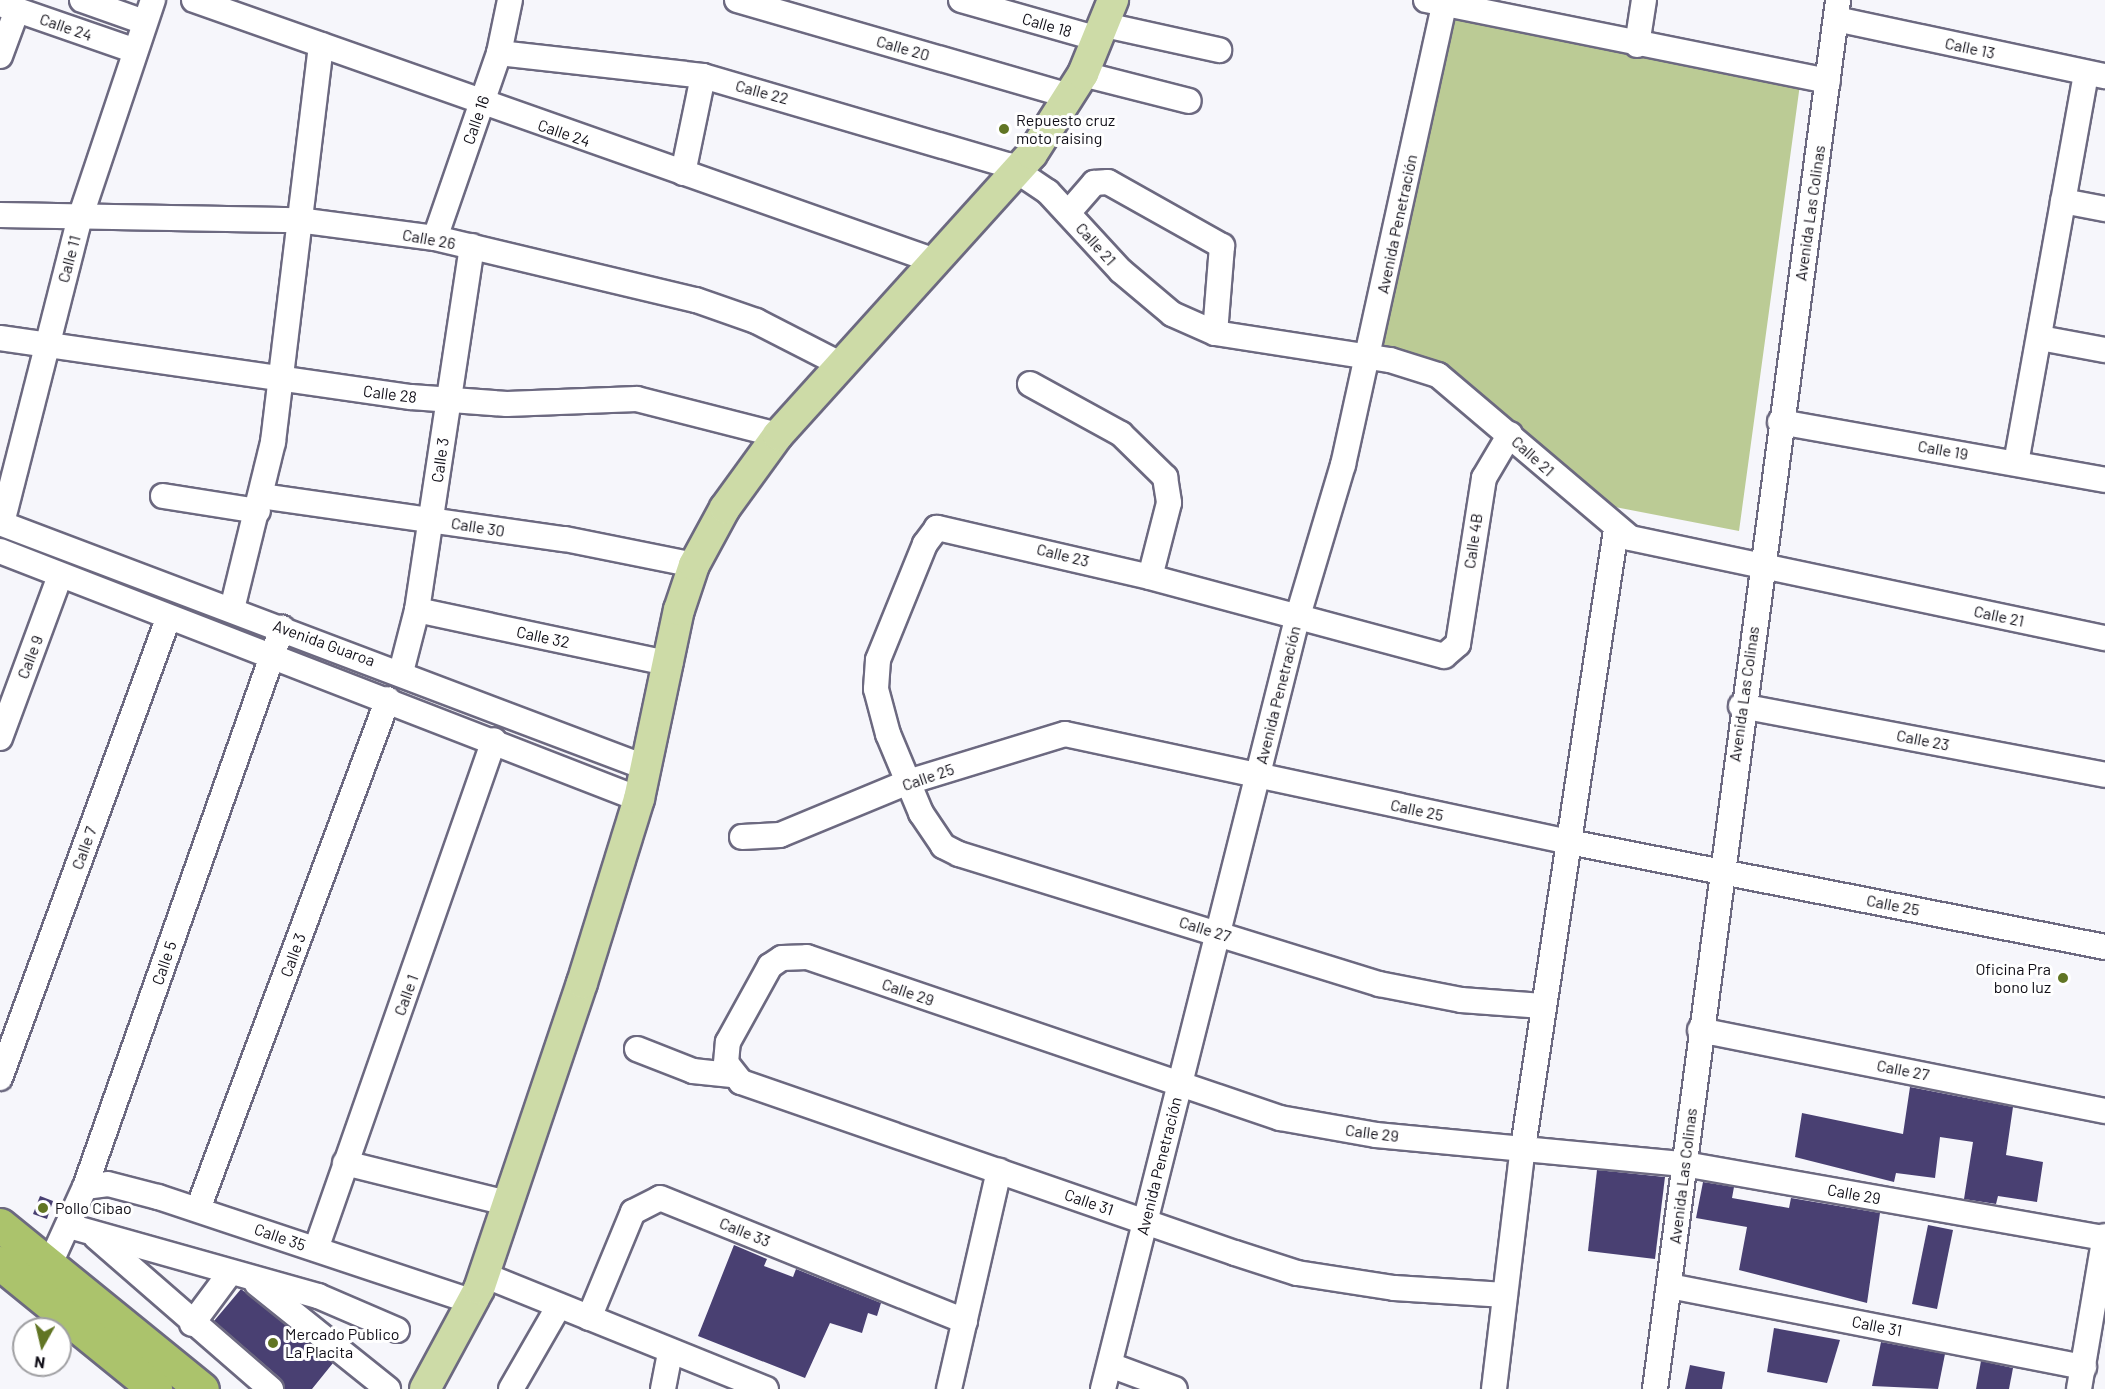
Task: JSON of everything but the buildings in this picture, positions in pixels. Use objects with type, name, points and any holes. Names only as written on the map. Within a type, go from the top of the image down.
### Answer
[{"type":"highway","points":[[0,1225],[43,1280],[155,1389]]},
{"type":"highway","points":[[0,1263],[43,1280],[202,1389]]},
{"type":"main road","points":[[425,1389],[478,1289],[639,799],[694,565],[725,508],[778,435],[838,363],[1018,169],[1076,85],[1106,22]]},
{"type":"street","name":"Calle 24","points":[[82,0],[149,11]]},
{"type":"street","name":"Calle 24","points":[[194,0],[482,105],[935,261]]},
{"type":"street","name":"Calle 16","points":[[435,238],[499,52],[510,0]]},
{"type":"street","name":"Calle 20","points":[[737,0],[1076,85],[1189,101]]},
{"type":"street","name":"Calle 18","points":[[961,0],[1106,22],[1219,50]]},
{"type":"street","points":[[1637,45],[1644,0]]},
{"type":"street","points":[[1438,1],[1637,45],[1828,81]]},
{"type":"street","name":"Avenida Penetración","points":[[1103,1389],[1297,619],[1370,356],[1438,1]]},
{"type":"street","name":"Calle 24","points":[[9,7],[133,50]]},
{"type":"street","points":[[0,56],[9,7]]},
{"type":"street","name":"Calle 13","points":[[1837,9],[2096,74]]},
{"type":"street","name":"Avenida Las Colinas","points":[[1655,1389],[1670,1286],[1741,706],[1764,567],[1780,422],[1837,9]]},
{"type":"street","name":"Calle 11","points":[[1,523],[45,345],[80,218],[133,50],[149,11]]},
{"type":"street","points":[[232,609],[260,503],[284,375],[298,220],[321,45]]},
{"type":"street","name":"Calle 22","points":[[499,52],[703,76],[1018,169]]},
{"type":"street","points":[[2016,463],[2063,201],[2096,74]]},
{"type":"street","points":[[683,173],[703,76]]},
{"type":"street","name":"Calle 21","points":[[1018,169],[1068,213],[1162,307],[1215,333],[1370,356],[1438,375],[1510,434],[1616,530],[1638,540],[2105,638]]},
{"type":"street","points":[[1068,213],[1094,183],[1108,182],[1222,246],[1215,333]]},
{"type":"street","points":[[2063,201],[2105,209]]},
{"type":"street","name":"Calle 26","points":[[0,215],[298,220],[435,238],[728,310],[838,363]]},
{"type":"street","name":"Calle 3","points":[[401,672],[417,610],[472,246]]},
{"type":"street","name":"Calle 28","points":[[0,338],[284,375],[448,400],[507,404],[637,399],[778,435]]},
{"type":"street","points":[[2040,338],[2105,350]]},
{"type":"street","points":[[1030,384],[1121,434],[1165,477],[1169,503],[1150,577]]},
{"type":"street","name":"Calle 19","points":[[1780,422],[2105,480]]},
{"type":"street","name":"Calle 4B","points":[[1452,653],[1458,644],[1484,478],[1510,434]]},
{"type":"street","name":"Calle 30","points":[[163,496],[432,519],[694,565]]},
{"type":"street","name":"Avenida Guaroa","points":[[1,523],[401,672],[647,768]]},
{"type":"street","name":"Calle 23","points":[[908,782],[888,734],[875,671],[925,544],[938,528],[1150,577],[1433,655],[1452,653]]},
{"type":"street","points":[[1494,1389],[1523,1147],[1543,1006],[1616,530]]},
{"type":"street","name":"Avenida Guaroa","points":[[0,551],[168,618],[494,740],[639,799]]},
{"type":"street","name":"Calle 9","points":[[0,738],[60,576]]},
{"type":"street","name":"Calle 32","points":[[417,610],[670,664]]},
{"type":"street","name":"Calle 7","points":[[0,1078],[168,618]]},
{"type":"street","name":"Calle 5","points":[[43,1280],[80,1229],[85,1187],[282,628]]},
{"type":"street","name":"Calle 3","points":[[198,1209],[388,699]]},
{"type":"street","name":"Calle 23","points":[[1741,706],[2105,775]]},
{"type":"street","name":"Calle 25","points":[[742,837],[780,835],[908,782],[1065,734],[1569,842],[2105,947]]},
{"type":"street","name":"Calle 1","points":[[316,1249],[494,740]]},
{"type":"street","name":"Calle 27","points":[[908,782],[931,831],[959,854],[1218,932],[1378,984],[1461,1000],[1543,1006]]},
{"type":"street","name":"Calle 29","points":[[729,1069],[728,1042],[758,983],[770,966],[795,956],[1280,1118],[1329,1127],[1684,1164],[2105,1237]]},
{"type":"street","name":"Calle 27","points":[[1700,1030],[2105,1111]]},
{"type":"street","name":"Calle 31","points":[[637,1049],[693,1071],[729,1069],[999,1171],[1297,1273],[1394,1288],[1505,1295]]},
{"type":"street","points":[[345,1163],[507,1203]]},
{"type":"street","points":[[949,1389],[999,1171]]},
{"type":"street","name":"Calle 35","points":[[85,1187],[116,1185],[198,1209],[316,1249],[478,1289],[559,1306],[766,1389]]},
{"type":"street","name":"Calle 33","points":[[589,1318],[633,1212],[660,1198],[965,1321]]},
{"type":"street","points":[[80,1229],[327,1299],[397,1330]]},
{"type":"street","points":[[80,1229],[271,1389]]},
{"type":"street","points":[[2082,1378],[2105,1237]]},
{"type":"street","points":[[192,1324],[240,1276]]},
{"type":"street","points":[[240,1276],[388,1389]]},
{"type":"street","name":"Calle 31","points":[[1670,1286],[2082,1378]]},
{"type":"street","points":[[511,1389],[559,1306]]},
{"type":"street","points":[[663,1389],[670,1352]]},
{"type":"street","points":[[1110,1365],[1175,1389]]},
{"type":"green space","points":[[1452,12],[1801,77],[1739,531],[1615,507],[1441,367],[1379,350]]},
{"type":"place","name":"Repuesto cruz moto raising","points":[[1004,129]]},
{"type":"place","name":"Oficina Pra bono luz","points":[[2063,978]]},
{"type":"place","name":"Pollo Cibao","points":[[43,1208]]},
{"type":"place","name":"Mercado Publico La Placita","points":[[273,1343]]}]
